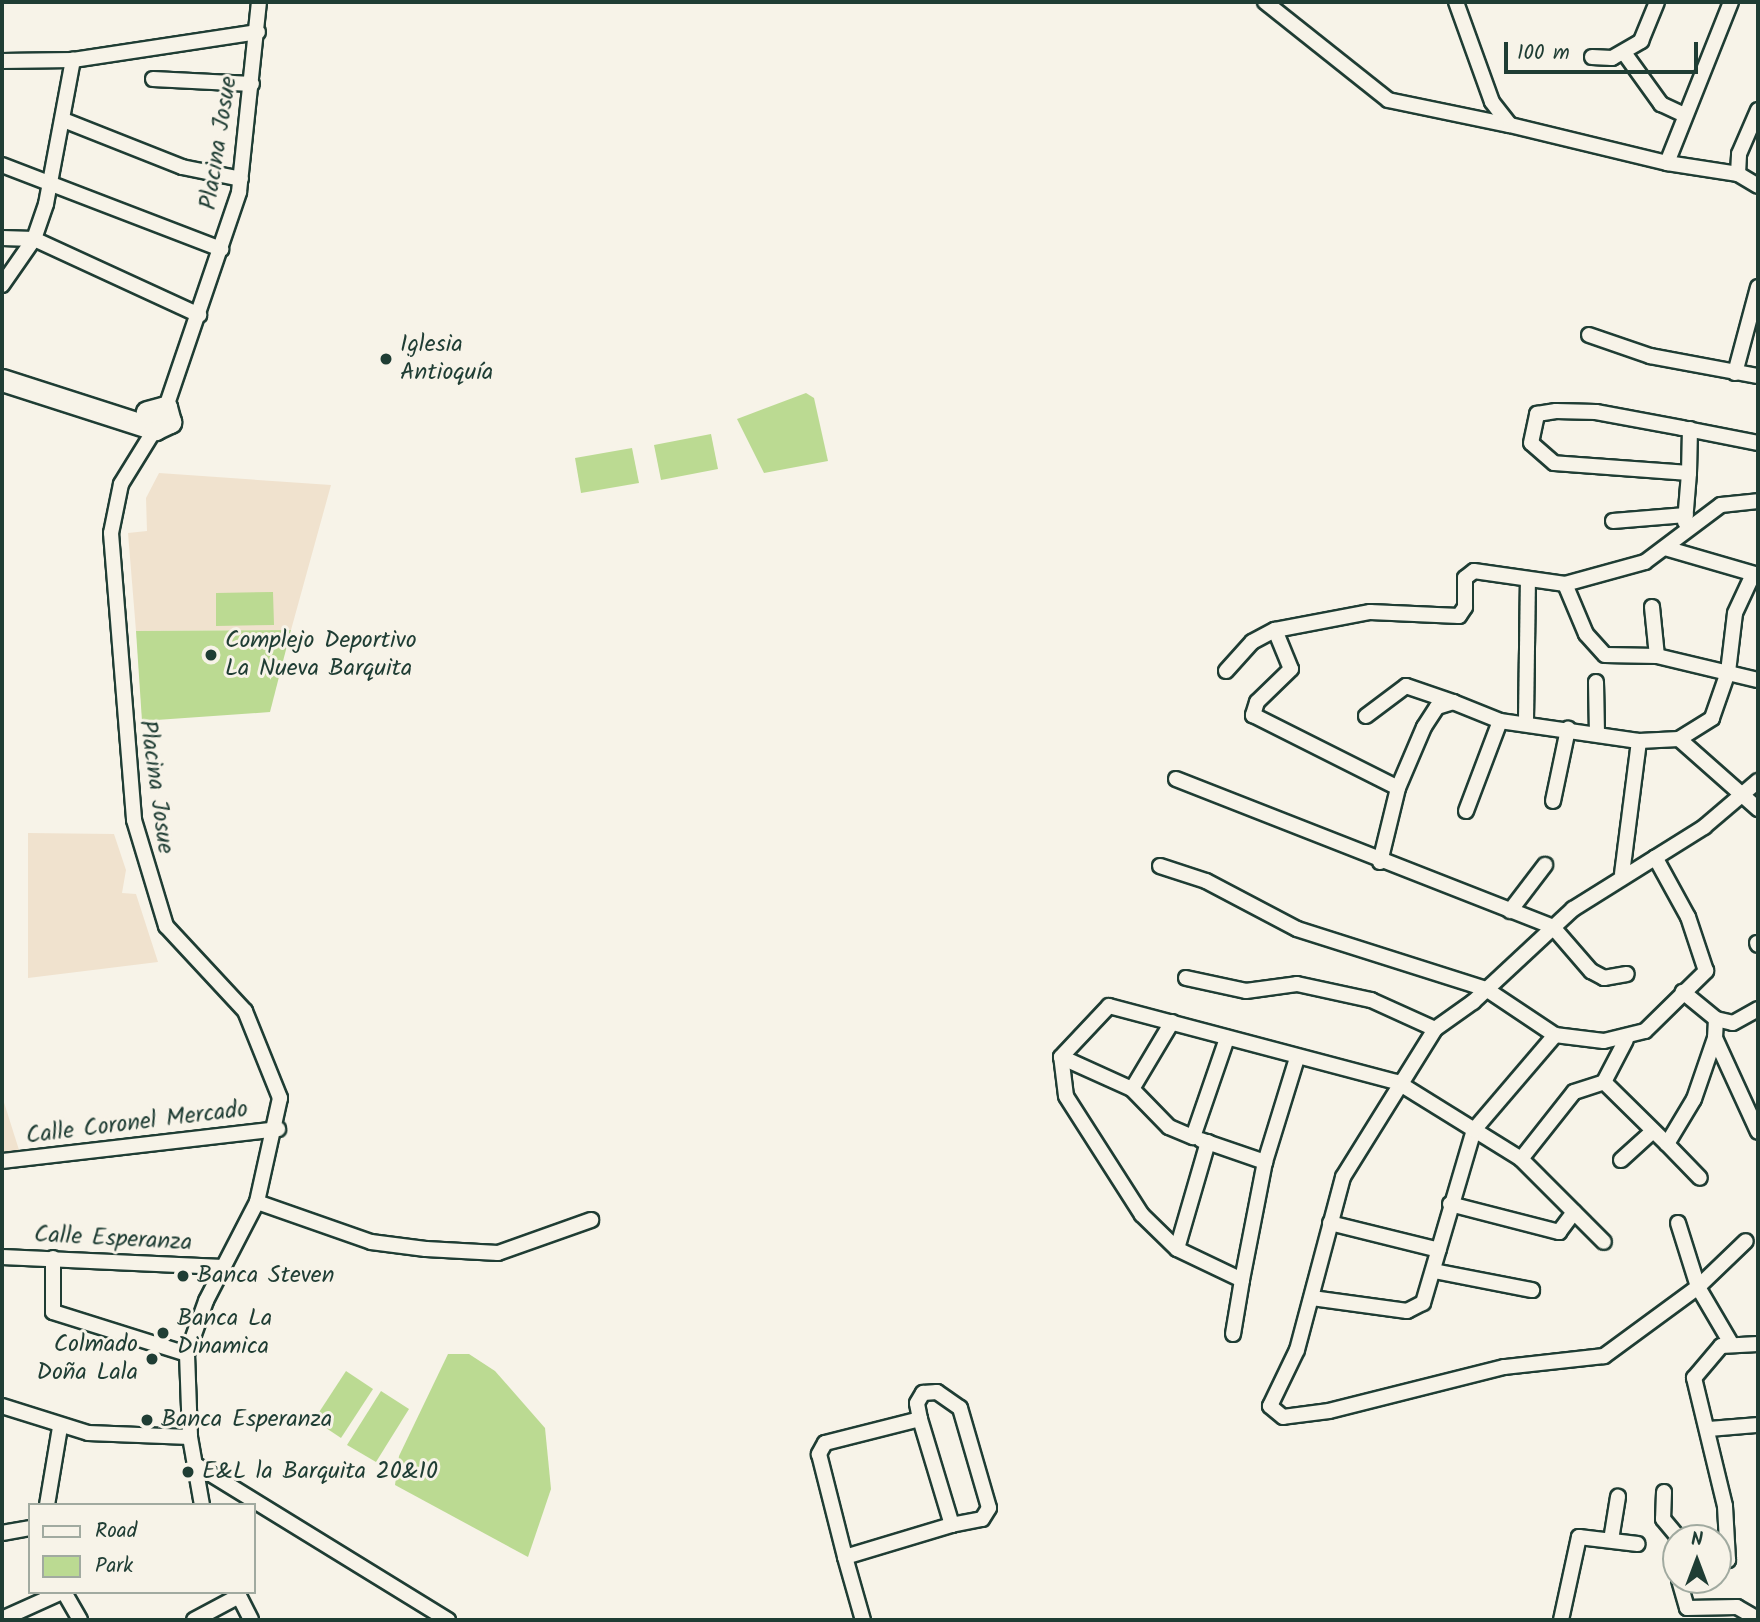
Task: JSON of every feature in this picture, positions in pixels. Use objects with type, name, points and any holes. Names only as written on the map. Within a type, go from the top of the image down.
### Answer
[{"type":"street","name":"Placina Josue","points":[[202,1503],[190,1437],[187,1354],[223,1267],[257,1202],[278,1129],[280,1098],[245,1011],[166,926],[134,820],[111,533],[121,484],[154,418],[199,315],[241,179],[253,84],[259,2]]},
{"type":"street","points":[[1265,2],[1388,100],[1510,125],[1667,163],[1738,174],[1758,186]]},
{"type":"street","points":[[1456,2],[1492,102],[1510,125]]},
{"type":"street","points":[[1592,57],[1625,54],[1641,41],[1657,2]]},
{"type":"street","points":[[1667,163],[1682,114],[1731,2]]},
{"type":"street","points":[[2,61],[73,60],[258,32]]},
{"type":"street","points":[[1625,54],[1661,104],[1682,114]]},
{"type":"street","points":[[2,285],[34,239],[52,181],[66,121],[73,60]]},
{"type":"street","points":[[153,79],[253,84]]},
{"type":"street","points":[[1738,174],[1739,154],[1758,110]]},
{"type":"street","points":[[66,121],[182,167],[241,179]]},
{"type":"street","points":[[2,165],[52,181],[221,249]]},
{"type":"street","points":[[2,238],[34,239],[199,315]]},
{"type":"street","points":[[1735,373],[1758,287]]},
{"type":"street","points":[[1590,335],[1650,356],[1758,376]]},
{"type":"street","points":[[2,367],[154,418]]},
{"type":"street","points":[[2,380],[154,418]]},
{"type":"street","points":[[1689,473],[1554,463],[1538,456],[1531,426],[1537,414],[1583,412],[1758,443]]},
{"type":"street","points":[[1226,671],[1252,642],[1275,630],[1370,612],[1459,616],[1465,607],[1465,579],[1474,571],[1565,584],[1645,562],[1665,548],[1685,521],[1690,429]]},
{"type":"street","points":[[1613,521],[1685,521],[1721,505],[1758,501]]},
{"type":"street","points":[[1366,716],[1406,685],[1500,721],[1526,720],[1639,741],[1679,740],[1712,719],[1728,672],[1735,613],[1755,576],[1665,548]]},
{"type":"street","points":[[1526,720],[1528,580]]},
{"type":"street","points":[[1565,584],[1600,651],[1657,656],[1758,680]]},
{"type":"street","points":[[1652,607],[1657,656]]},
{"type":"street","points":[[1275,630],[1291,669],[1257,702],[1253,715],[1398,788]]},
{"type":"street","points":[[1596,682],[1597,734]]},
{"type":"street","points":[[1381,862],[1398,788],[1430,717],[1453,702]]},
{"type":"street","points":[[1466,811],[1500,721]]},
{"type":"street","points":[[1553,801],[1568,729]]},
{"type":"street","points":[[1679,740],[1747,794],[1758,809]]},
{"type":"street","points":[[1622,874],[1639,741]]},
{"type":"street","points":[[1176,779],[1381,862],[1552,926],[1591,971],[1604,978],[1627,974]]},
{"type":"street","points":[[1746,1241],[1698,1287],[1604,1356],[1504,1367],[1359,1405],[1283,1417],[1273,1412],[1271,1399],[1297,1350],[1330,1223],[1357,1146],[1397,1082],[1435,1029],[1486,989],[1552,926],[1622,874],[1655,858],[1747,794],[1758,781]]},
{"type":"street","points":[[1160,866],[1206,881],[1297,929],[1486,989],[1555,1035],[1626,1040],[1645,1031],[1707,964],[1655,858]]},
{"type":"street","points":[[1510,911],[1545,865]]},
{"type":"street","points":[[1186,978],[1246,991],[1297,984],[1371,1000],[1435,1029]]},
{"type":"street","points":[[1683,992],[1716,1019],[1732,1023],[1758,1009]]},
{"type":"street","points":[[1061,1057],[1110,1006],[1297,1058],[1397,1082],[1521,1159],[1604,1242]]},
{"type":"street","points":[[1667,1144],[1694,1099],[1714,1038],[1716,1019]]},
{"type":"street","points":[[1132,1089],[1172,1022]]},
{"type":"street","points":[[1312,1298],[1416,1309],[1434,1271],[1450,1204],[1474,1130],[1555,1035]]},
{"type":"street","points":[[1193,1137],[1227,1038]]},
{"type":"street","points":[[1714,1038],[1758,1132]]},
{"type":"street","points":[[1521,1159],[1574,1093],[1604,1082],[1626,1040]]},
{"type":"street","points":[[1061,1057],[1132,1089],[1169,1127],[1265,1162]]},
{"type":"street","points":[[1061,1057],[1066,1096],[1096,1151],[1142,1215],[1177,1249],[1242,1280]]},
{"type":"street","points":[[1233,1335],[1265,1162],[1297,1058]]},
{"type":"street","points":[[1604,1082],[1700,1178]]},
{"type":"street","name":"Calle Coronel Mercado","points":[[2,1161],[278,1129]]},
{"type":"street","points":[[1621,1160],[1653,1131]]},
{"type":"street","points":[[1177,1249],[1208,1142]]},
{"type":"street","points":[[257,1202],[371,1242],[426,1249],[498,1253],[591,1220]]},
{"type":"street","points":[[1450,1204],[1559,1232],[1574,1212]]},
{"type":"street","points":[[1330,1223],[1439,1250]]},
{"type":"street","points":[[1678,1223],[1698,1287],[1732,1345]]},
{"type":"street","name":"Calle Esperanza","points":[[2,1257],[223,1267]]},
{"type":"street","points":[[52,1258],[53,1312],[187,1354]]},
{"type":"street","points":[[1434,1271],[1532,1290]]},
{"type":"street","points":[[1723,1524],[1710,1429],[1696,1401],[1694,1378],[1721,1346],[1758,1344]]},
{"type":"street","points":[[845,1557],[952,1525],[982,1519],[989,1508],[960,1408],[937,1392],[923,1393],[917,1403],[920,1419],[952,1525]]},
{"type":"street","points":[[2,1409],[60,1427],[155,1439],[190,1437]]},
{"type":"street","points":[[863,1620],[820,1460],[822,1446],[920,1419]]},
{"type":"street","points":[[1710,1429],[1758,1425]]},
{"type":"street","points":[[47,1503],[60,1427]]},
{"type":"street","points":[[196,1465],[447,1620]]},
{"type":"street","points":[[1664,1493],[1663,1519],[1667,1524]]},
{"type":"street","points":[[1611,1540],[1618,1497]]},
{"type":"street","points":[[2,1533],[28,1528]]},
{"type":"street","points":[[1561,1620],[1578,1537],[1638,1544]]},
{"type":"street","points":[[2,1619],[58,1594]]},
{"type":"street","points":[[64,1594],[80,1620]]},
{"type":"street","points":[[194,1620],[238,1594],[251,1620]]},
{"type":"street","points":[[1683,1594],[1687,1608],[1738,1607],[1758,1619]]},
{"type":"shaded area","points":[[159,473],[331,485],[291,630],[136,631],[128,533],[147,531],[146,498]]},
{"type":"shaded area","points":[[28,833],[114,834],[126,870],[122,893],[136,894],[158,962],[28,978]]},
{"type":"shaded area","points":[[2,1096],[19,1150],[2,1152]]},
{"type":"green space","points":[[806,393],[814,398],[828,461],[764,473],[737,419]]},
{"type":"green space","points":[[711,434],[718,469],[661,480],[654,445]]},
{"type":"green space","points":[[632,448],[639,483],[581,493],[575,458]]},
{"type":"green space","points":[[273,592],[274,625],[216,626],[216,593]]},
{"type":"green space","name":"Complejo Deportivo La Nueva Barquita","points":[[291,630],[270,712],[142,721],[136,631]]},
{"type":"green space","points":[[448,1354],[469,1354],[495,1371],[545,1428],[551,1489],[528,1557],[395,1485],[399,1456]]},
{"type":"green space","points":[[346,1371],[373,1389],[341,1438],[314,1420]]},
{"type":"green space","points":[[381,1391],[409,1409],[376,1462],[347,1445]]},
{"type":"place","name":"Iglesia Antioquía","points":[[386,359]]},
{"type":"place","name":"Complejo Deportivo La Nueva Barquita","points":[[211,655]]},
{"type":"place","name":"Banca Steven","points":[[183,1276]]},
{"type":"place","name":"Banca La Dinamica","points":[[163,1333]]},
{"type":"place","name":"Colmado Doña Lala","points":[[152,1359]]},
{"type":"place","name":"Banca Esperanza","points":[[147,1420]]},
{"type":"place","name":"E&L la Barquita 20&10","points":[[188,1472]]}]
